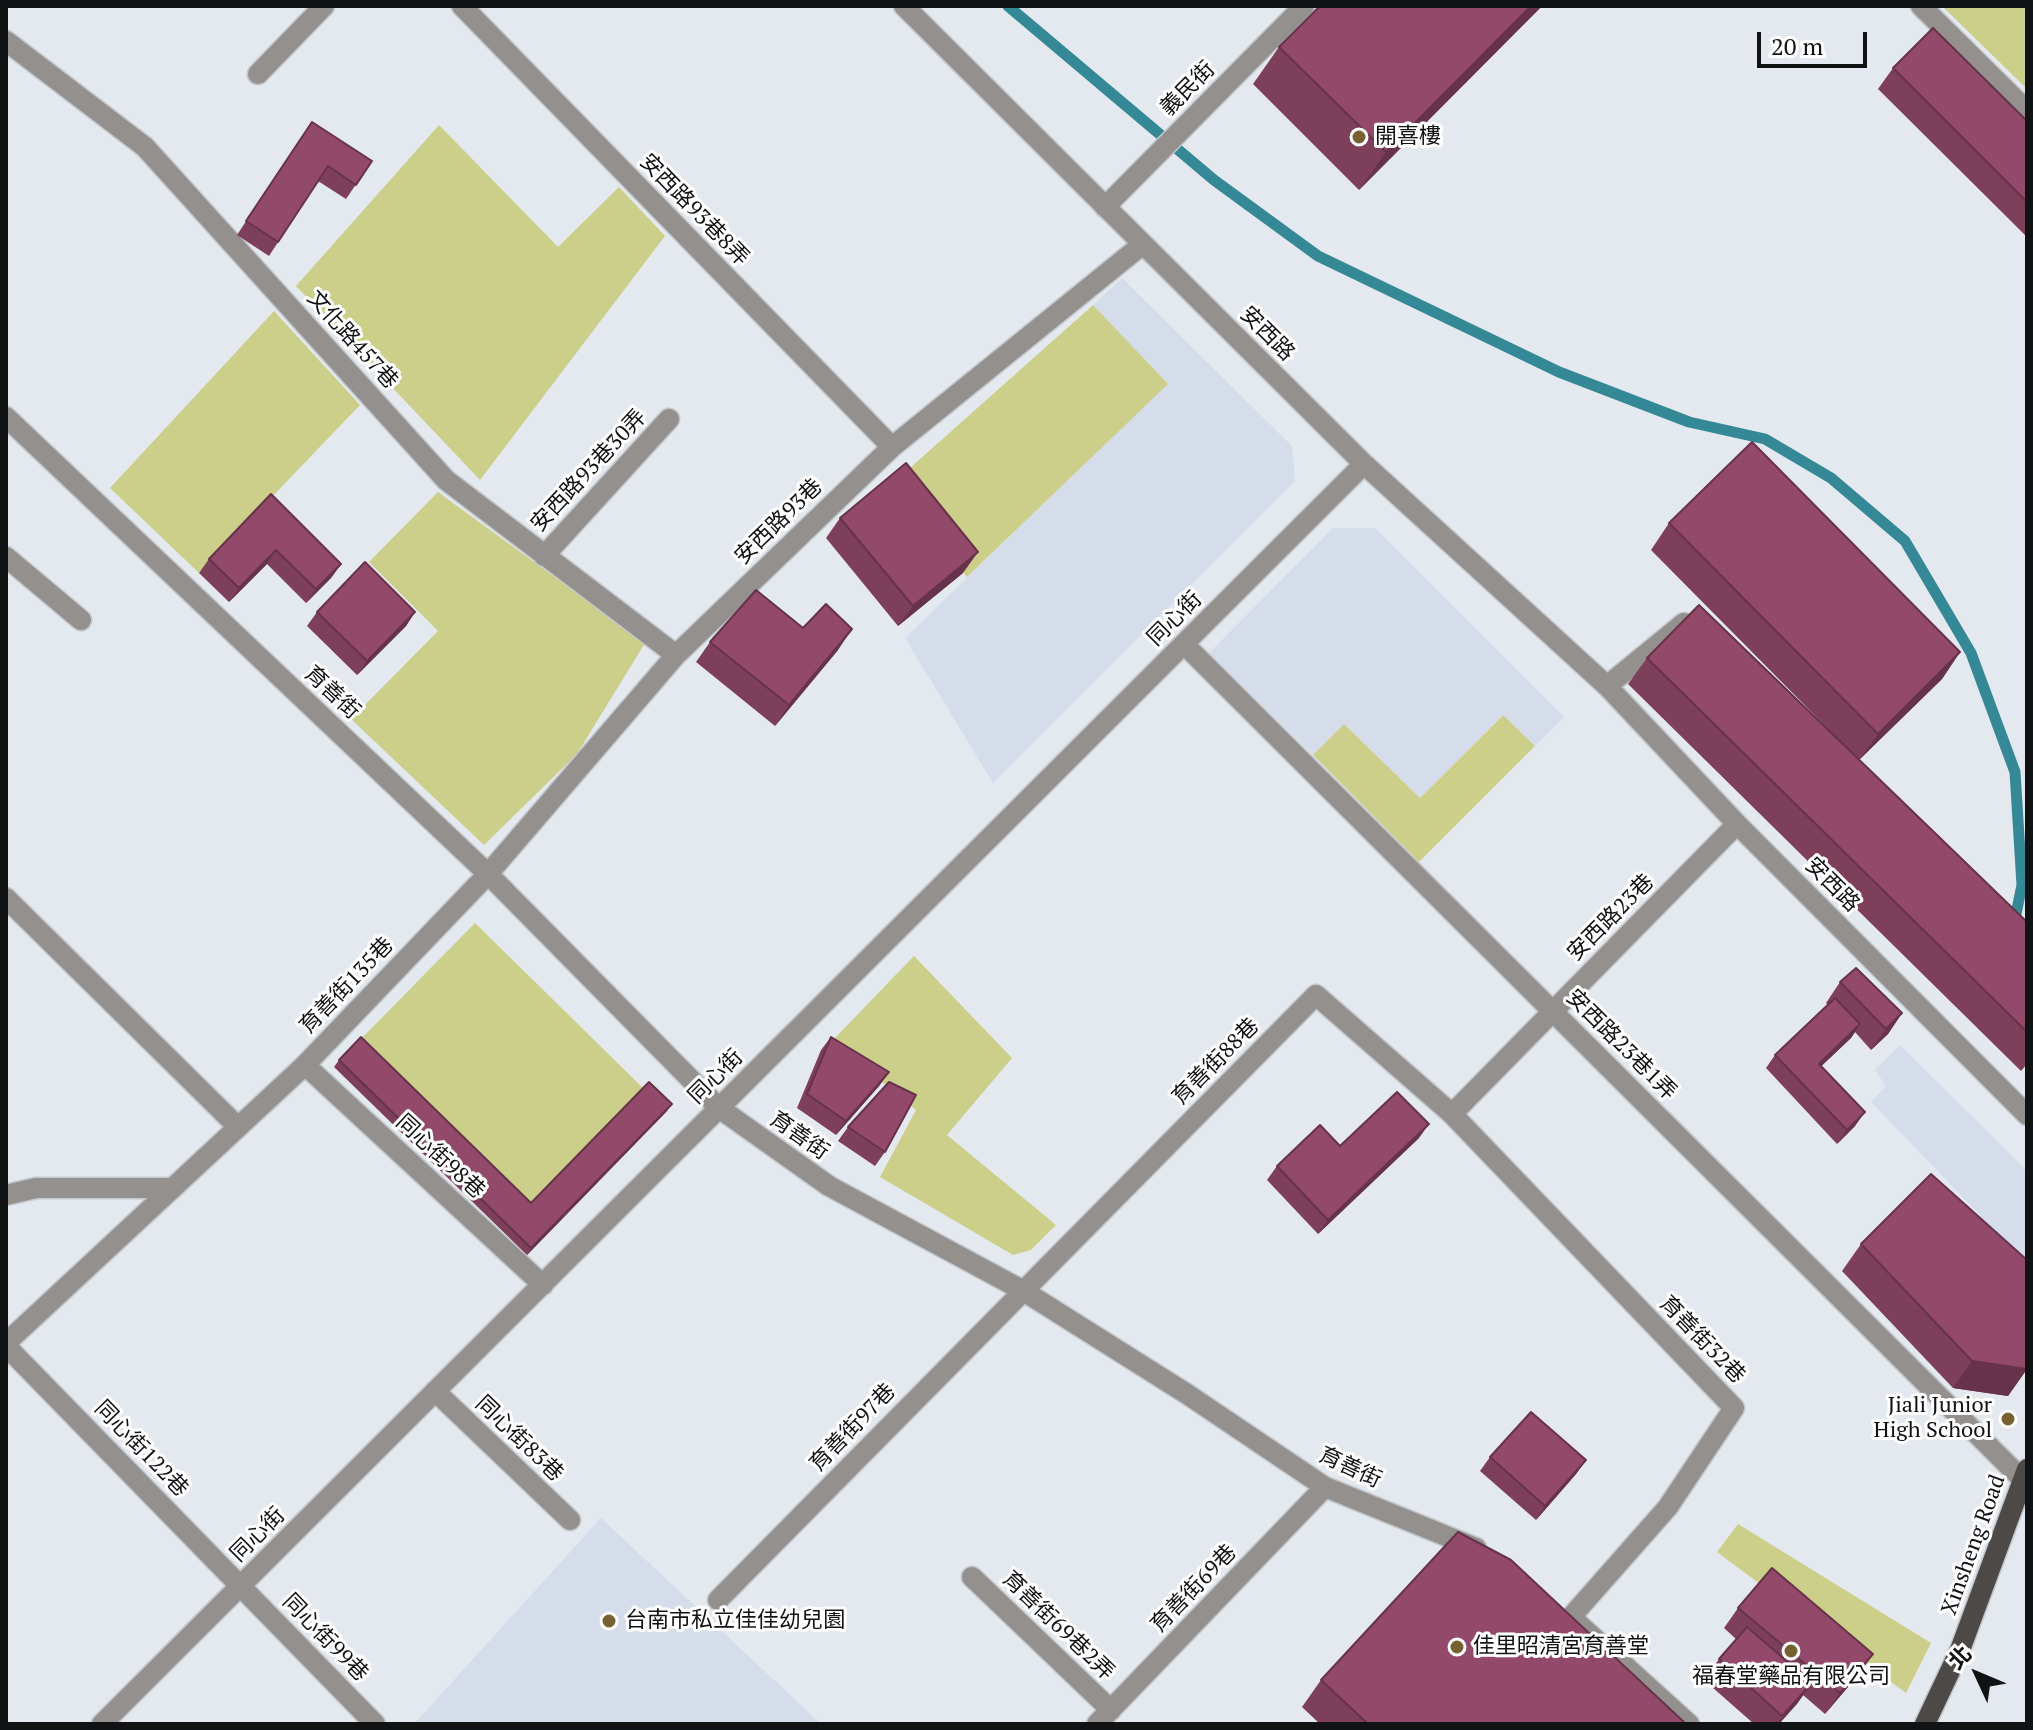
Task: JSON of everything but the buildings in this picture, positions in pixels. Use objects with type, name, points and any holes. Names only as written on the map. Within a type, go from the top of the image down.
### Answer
[{"type":"main road","name":"Xinsheng Road","points":[[1925,1724],[1960,1650],[2025,1475]]},
{"type":"street","points":[[258,74],[324,6]]},
{"type":"street","name":"安西路93巷8弄","points":[[462,6],[892,447]]},
{"type":"street","name":"安西路","points":[[904,6],[1364,464],[1607,686],[1737,824],[2027,1115]]},
{"type":"street","name":"義民街","points":[[1105,207],[1304,6]]},
{"type":"street","points":[[1921,6],[2027,111]]},
{"type":"street","name":"文化路457巷","points":[[6,41],[145,147],[446,480],[676,655]]},
{"type":"street","name":"安西路93巷","points":[[488,874],[676,655],[892,447],[1143,244]]},
{"type":"street","name":"育善街","points":[[6,417],[488,874],[719,1108],[829,1186],[1022,1290],[1187,1394],[1325,1487],[1461,1540],[1495,1558]]},
{"type":"street","name":"安西路93巷30弄","points":[[544,556],[669,419]]},
{"type":"street","name":"同心街","points":[[102,1724],[1364,464]]},
{"type":"street","points":[[6,557],[81,620]]},
{"type":"street","points":[[1607,686],[1684,623],[1707,644]]},
{"type":"street","name":"安西路23巷1弄","points":[[1184,644],[2025,1475]]},
{"type":"street","name":"安西路23巷","points":[[1452,1114],[1737,824]]},
{"type":"street","name":"育善街135巷","points":[[6,1345],[305,1065],[488,874]]},
{"type":"street","points":[[6,898],[238,1127]]},
{"type":"street","name":"育善街88巷","points":[[1022,1290],[1316,995],[1452,1114]]},
{"type":"street","name":"同心街98巷","points":[[305,1065],[543,1285]]},
{"type":"street","name":"育善街32巷","points":[[1452,1114],[1734,1408],[1668,1507],[1566,1612],[1689,1724]]},
{"type":"street","points":[[6,1195],[36,1188],[173,1188]]},
{"type":"street","name":"育善街97巷","points":[[718,1600],[1022,1290]]},
{"type":"street","name":"同心街122巷","points":[[6,1345],[241,1586]]},
{"type":"street","name":"同心街83巷","points":[[435,1391],[570,1520]]},
{"type":"street","name":"育善街69巷","points":[[1104,1717],[1325,1487]]},
{"type":"street","name":"育善街69巷2弄","points":[[972,1577],[1104,1717]]},
{"type":"street","name":"同心街99巷","points":[[241,1586],[375,1724]]},
{"type":"shaded area","points":[[1122,278],[1292,446],[1295,481],[993,783],[905,638],[1167,384],[1093,305]]},
{"type":"shaded area","points":[[1333,528],[1375,528],[1564,717],[1535,746],[1502,715],[1420,798],[1344,724],[1313,755],[1209,653]]},
{"type":"shaded area","points":[[1900,1045],[2027,1171],[2027,1303],[1979,1260],[1981,1216],[1871,1102],[1886,1086],[1875,1070]]},
{"type":"shaded area","name":"台南市私立佳佳幼兒園","points":[[601,1518],[821,1724],[414,1724]]},
{"type":"green space","points":[[1942,6],[2027,6],[2027,89]]},
{"type":"green space","points":[[439,125],[558,247],[619,187],[665,236],[480,480],[296,286]]},
{"type":"green space","points":[[1093,305],[1168,384],[967,577],[892,484]]},
{"type":"green space","points":[[274,311],[360,405],[199,573],[110,488]]},
{"type":"green space","points":[[438,492],[645,643],[577,754],[484,845],[351,719],[438,631],[369,562]]},
{"type":"green space","points":[[1503,715],[1535,746],[1419,862],[1313,755],[1344,724],[1420,798]]},
{"type":"green space","points":[[475,923],[644,1089],[526,1210],[356,1044]]},
{"type":"green space","points":[[914,956],[1012,1058],[947,1135],[1056,1225],[1031,1250],[1013,1255],[880,1177],[916,1110],[832,1041]]},
{"type":"green space","points":[[1738,1524],[1931,1643],[1906,1693],[1717,1552]]},
{"type":"waterway","points":[[1008,6],[1214,180],[1318,256],[1559,372],[1689,422],[1765,439],[1831,478],[1905,541],[1971,653],[2015,772],[2022,885],[2016,914]]},
{"type":"place","name":"開喜樓","points":[[1359,137]]},
{"type":"place","name":"Jiali Junior High School","points":[[2008,1419]]},
{"type":"place","name":"台南市私立佳佳幼兒園","points":[[609,1621]]},
{"type":"place","name":"佳里昭清宮育善堂","points":[[1457,1647]]},
{"type":"place","name":"福春堂藥品有限公司","points":[[1791,1651]]}]
